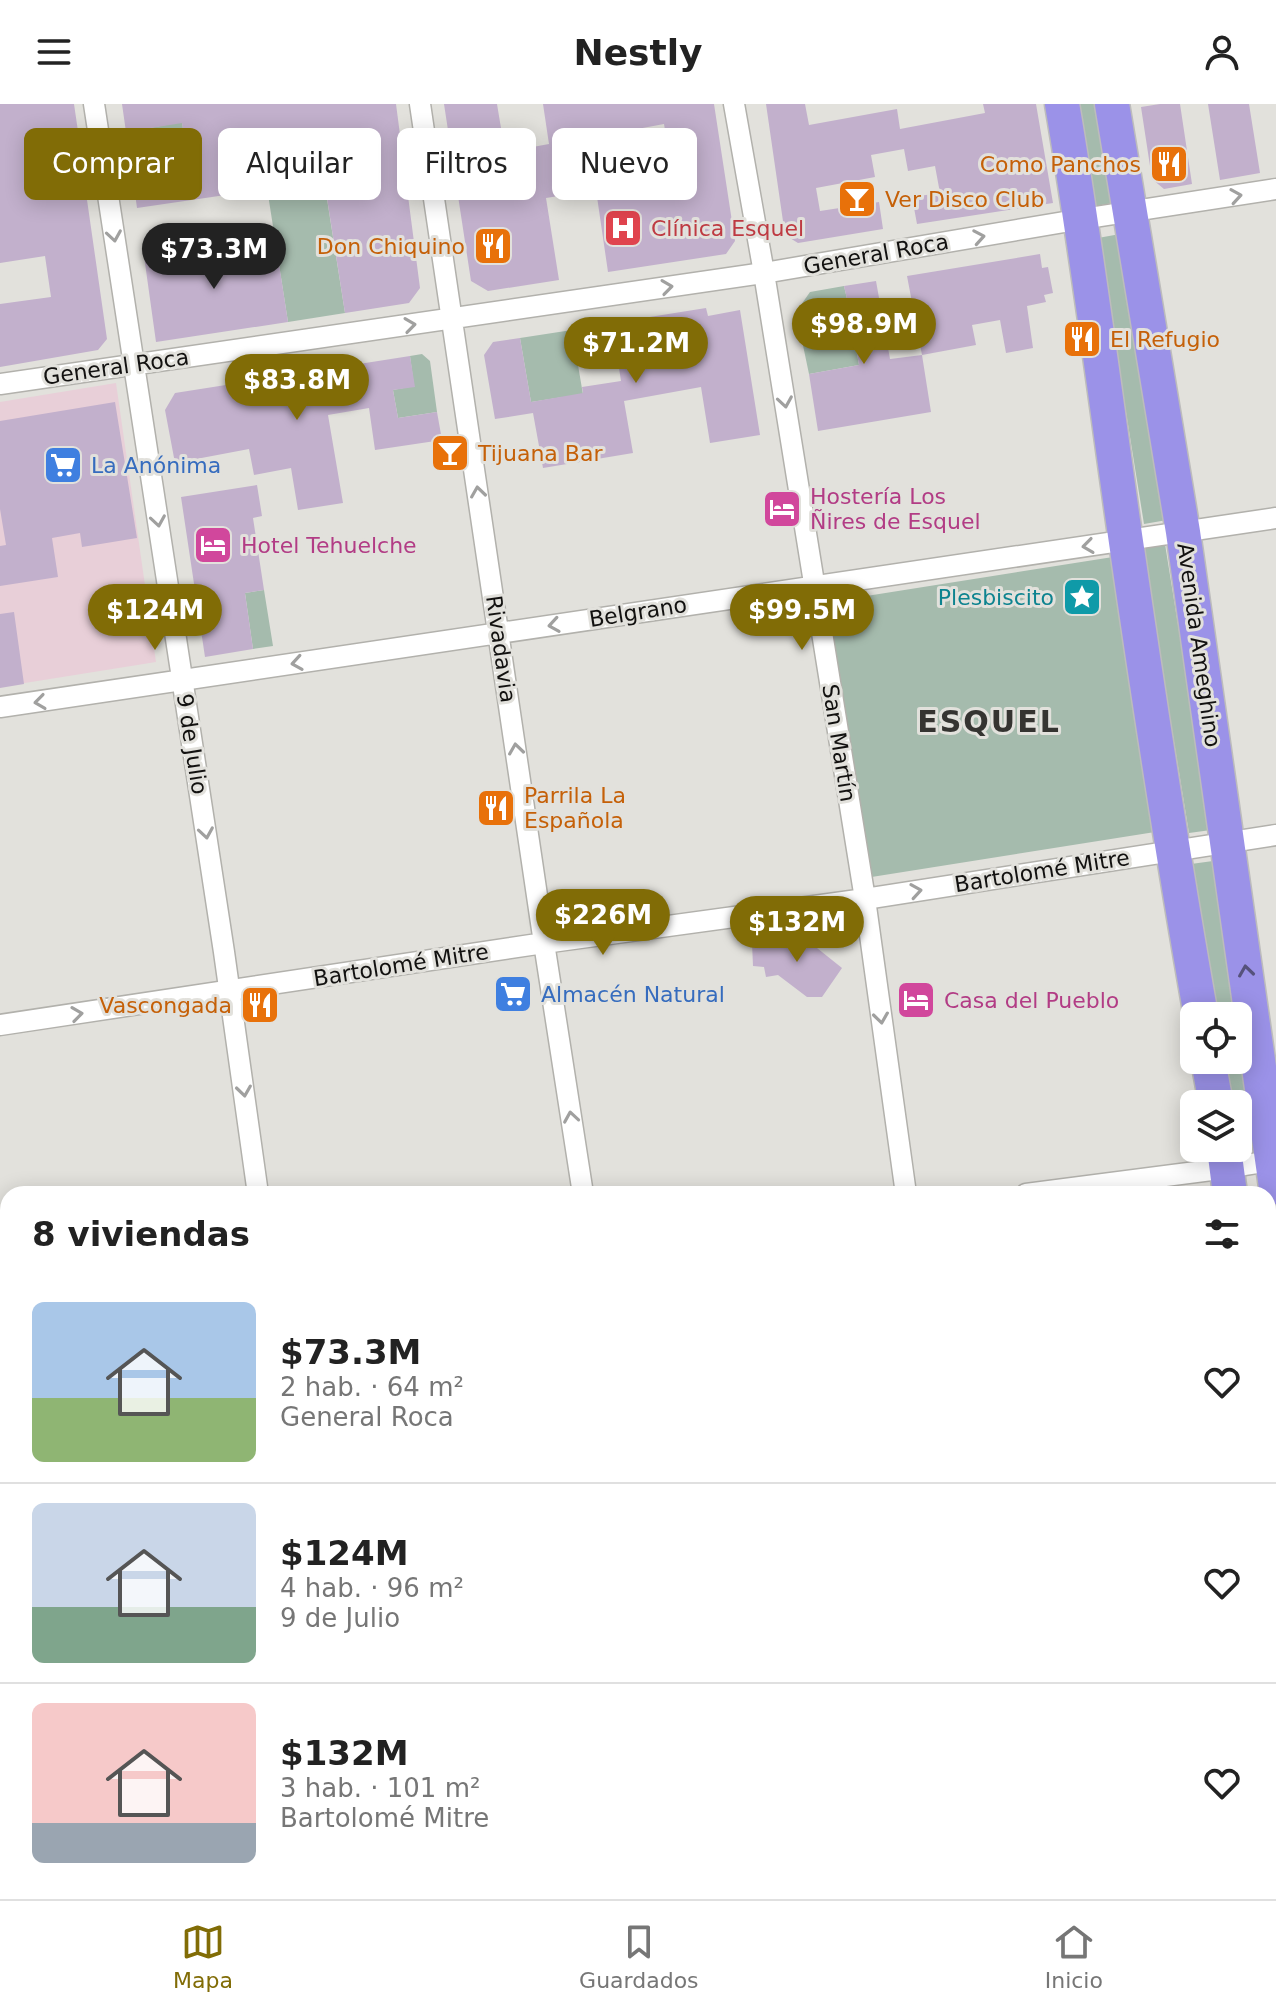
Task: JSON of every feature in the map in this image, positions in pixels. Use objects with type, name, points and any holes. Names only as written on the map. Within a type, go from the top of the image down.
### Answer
[{"type":"highway","points":[[1062,104],[1082,219],[1172,851],[1199,1002]]},
{"type":"highway","name":"Avenida Ameghino","points":[[1112,104],[1183,532],[1275,1169]]},
{"type":"street","name":"9 de Julio","points":[[94,104],[230,991],[257,1186]]},
{"type":"street","name":"Rivadavia","points":[[420,104],[582,1186]]},
{"type":"street","name":"San Martín","points":[[734,104],[865,899],[905,1186]]},
{"type":"street","name":"General Roca","points":[[0,384],[764,273],[1276,189]]},
{"type":"street","name":"Belgrano","points":[[0,707],[1276,518]]},
{"type":"street","name":"Bartolomé Mitre","points":[[0,1025],[544,943],[865,899],[1276,835]]},
{"type":"street","points":[[1093,1186],[1227,1170],[1275,1169]]},
{"type":"shaded area","points":[[116,383],[156,662],[0,687],[0,402]]},
{"type":"green space","points":[[1079,104],[1102,104],[1118,202],[1096,206]]},
{"type":"green space","points":[[180,108],[183,128],[149,128],[166,125]]},
{"type":"green space","points":[[269,200],[327,200],[345,313],[288,322]]},
{"type":"green space","points":[[1120,234],[1167,520],[1144,524],[1098,238]]},
{"type":"green space","points":[[844,286],[847,299],[810,307],[817,343],[854,337],[859,365],[809,374],[796,312],[810,292]]},
{"type":"green space","points":[[572,330],[594,459],[575,463],[563,397],[531,402],[520,338]]},
{"type":"green space","points":[[422,354],[430,361],[437,412],[398,418],[393,390],[414,386],[410,356]]},
{"type":"green space","points":[[1165,544],[1211,830],[1189,833],[1142,547]]},
{"type":"green space","points":[[1113,557],[1155,832],[859,879],[816,604]]},
{"type":"green space","points":[[264,590],[273,646],[253,649],[245,593]]},
{"type":"green space","points":[[1213,861],[1236,1002],[1214,1002],[1191,864]]},
{"type":"green space","points":[[1225,1074],[1248,1074],[1251,1090],[1228,1090]]},
{"type":"green space","points":[[1252,1098],[1260,1147],[1252,1148]]},
{"type":"building","points":[[0,104],[74,104],[78,128],[24,128],[24,200],[87,200],[107,339],[98,350],[0,367],[0,304],[51,297],[45,256],[0,263]]},
{"type":"building","points":[[122,104],[396,104],[399,128],[397,200],[409,200],[420,288],[409,303],[345,313],[327,200],[381,200],[381,128],[218,128],[218,196],[202,198],[202,128],[183,128],[182,123],[125,128]]},
{"type":"building","points":[[444,104],[497,104],[501,128],[448,128]]},
{"type":"building","points":[[543,104],[714,104],[735,241],[726,254],[608,272],[597,200],[697,200],[697,128],[665,128],[664,124],[643,128],[552,128],[552,197],[546,198],[559,280],[488,291],[471,281],[459,200],[536,200],[536,146],[549,144]]},
{"type":"building","points":[[766,104],[805,104],[809,125],[897,109],[900,129],[985,113],[983,104],[1036,104],[1053,203],[917,224],[912,197],[940,193],[935,166],[908,171],[904,149],[871,155],[875,177],[816,188],[820,211],[879,202],[883,229],[798,243],[785,235]]},
{"type":"building","points":[[1180,104],[1192,184],[1164,189],[1152,179],[1141,107]]},
{"type":"building","points":[[1208,104],[1249,104],[1260,173],[1220,180]]},
{"type":"building","points":[[136,200],[192,200],[137,208]]},
{"type":"building","points":[[243,241],[246,256],[277,251],[288,322],[156,342],[144,256]]},
{"type":"building","points":[[1040,254],[1042,268],[1048,267],[1053,293],[1044,295],[1046,302],[1027,306],[1033,348],[1006,353],[1000,320],[972,325],[976,345],[922,355],[907,276]]},
{"type":"building","points":[[876,281],[890,359],[922,355],[931,412],[818,431],[809,374],[859,365],[854,336],[817,344],[810,306],[847,299],[844,286]]},
{"type":"building","points":[[706,308],[708,316],[740,310],[760,435],[710,443],[701,387],[624,401],[633,453],[543,468],[533,413],[495,419],[484,355],[493,342],[520,338],[531,402],[583,393],[582,387],[621,381],[612,323]]},
{"type":"building","points":[[410,356],[415,387],[393,390],[398,418],[437,412],[442,440],[375,450],[369,408],[328,415],[343,503],[298,510],[291,468],[254,475],[249,449],[175,463],[165,410],[175,393]]},
{"type":"building","name":"La Anónima","points":[[115,402],[137,538],[82,547],[80,533],[52,538],[58,577],[0,586],[0,546],[6,545],[0,509],[0,421]]},
{"type":"building","name":"Hotel Tehuelche","points":[[257,485],[262,516],[253,518],[264,590],[245,593],[253,649],[205,657],[181,497]]},
{"type":"building","points":[[14,612],[24,684],[0,688],[0,614]]},
{"type":"building","points":[[802,936],[842,968],[822,997],[807,997],[778,975],[766,977],[764,967],[753,966],[752,943]]},
{"type":"place","name":"Como Panchos","points":[[1169,164]]},
{"type":"place","name":"Ver Disco Club","points":[[857,199]]},
{"type":"place","name":"Clínica Esquel","points":[[623,228]]},
{"type":"place","name":"Don Chiquino","points":[[493,246]]},
{"type":"place","name":"El Refugio","points":[[1082,339]]},
{"type":"place","name":"Tijuana Bar","points":[[450,453]]},
{"type":"place","name":"La Anónima","points":[[63,465]]},
{"type":"place","name":"Hostería Los Ñires de Esquel","points":[[782,509]]},
{"type":"place","name":"Hotel Tehuelche","points":[[213,545]]},
{"type":"place","name":"Plesbiscito","points":[[1082,597]]},
{"type":"place","name":"Parrila La Española","points":[[496,808]]},
{"type":"place","name":"Almacén Natural","points":[[513,994]]},
{"type":"place","name":"Casa del Pueblo","points":[[916,1000]]},
{"type":"place","name":"Vascongada","points":[[260,1005]]},
{"type":"district","name":"ESQUEL","points":[[989,721]]}]
